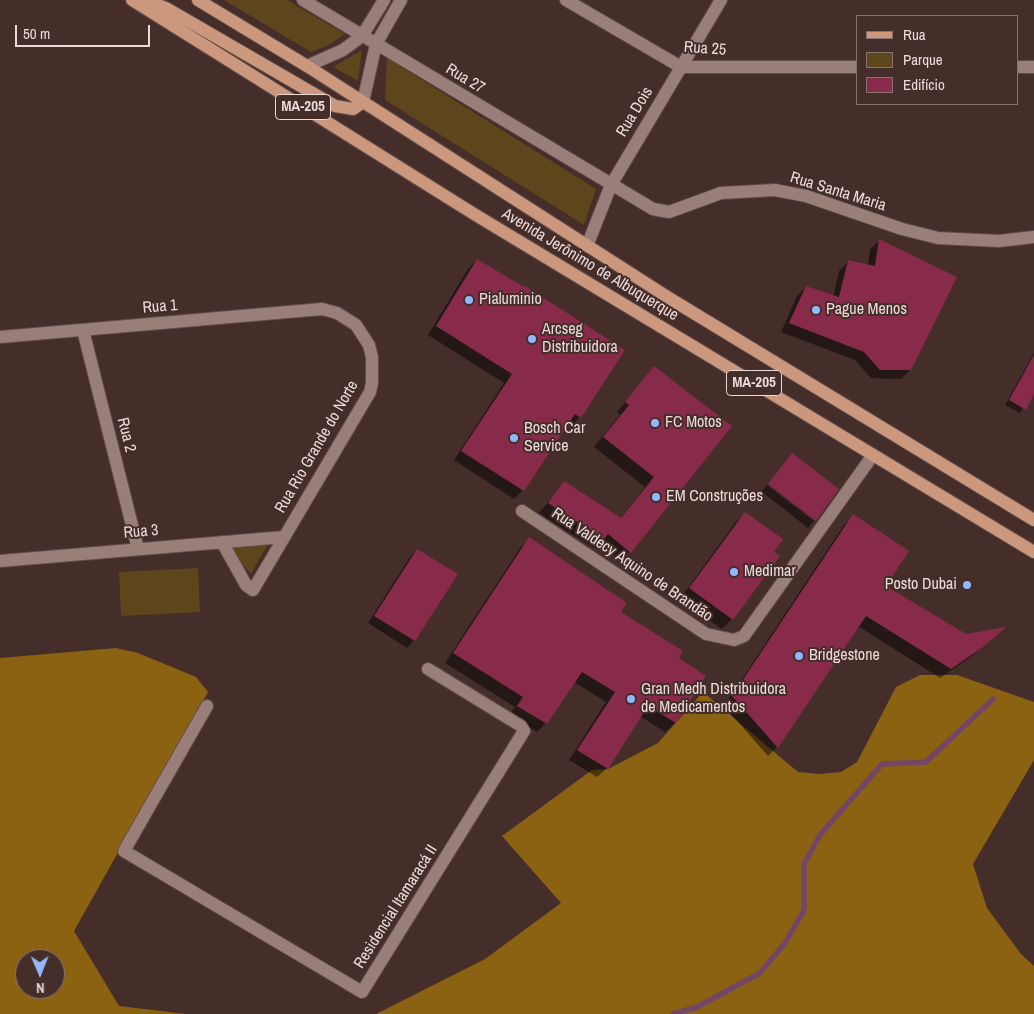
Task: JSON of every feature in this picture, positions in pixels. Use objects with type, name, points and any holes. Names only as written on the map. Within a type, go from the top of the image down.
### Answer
[{"type":"main road","name":"Avenida Jerônimo de Albuquerque","points":[[132,0],[474,214],[1034,552]]},
{"type":"main road","points":[[144,0],[166,8],[335,106],[353,109],[362,102]]},
{"type":"main road","name":"Avenida Jerônimo de Albuquerque","points":[[198,0],[307,66],[587,246],[1034,520]]},
{"type":"street","name":"Rua 27","points":[[303,0],[611,185]]},
{"type":"street","points":[[307,66],[343,50],[362,36],[384,0]]},
{"type":"street","points":[[362,102],[376,44],[401,0]]},
{"type":"street","name":"Rua 25","points":[[566,0],[681,66],[856,67]]},
{"type":"street","name":"Rua Dois","points":[[587,246],[611,185],[721,0]]},
{"type":"street","points":[[1019,67],[1034,67]]},
{"type":"street","name":"Rua Santa Maria","points":[[611,185],[652,209],[662,211],[678,210],[694,201],[721,193],[775,190],[806,196],[902,230],[938,238],[999,240],[1034,237]]},
{"type":"street","name":"Rua 1","points":[[0,337],[322,309]]},
{"type":"street","name":"Rua Rio Grande do Norte","points":[[222,542],[246,585],[253,590],[370,392],[372,357],[364,334],[347,318],[322,309]]},
{"type":"street","name":"Rua 2","points":[[83,330],[138,549]]},
{"type":"street","name":"Rua Valdecy Aquino de Brandão","points":[[522,511],[706,634],[734,640],[744,636],[873,455]]},
{"type":"street","name":"Rua 3","points":[[0,561],[284,537]]},
{"type":"street","name":"Residencial Itamaracá II","points":[[207,706],[124,851],[362,992],[524,731],[520,726],[428,669]]},
{"type":"green space","points":[[224,0],[287,0],[345,34],[327,46],[311,52]]},
{"type":"green space","points":[[362,50],[358,81],[333,67]]},
{"type":"green space","points":[[387,58],[596,189],[584,225],[385,100]]},
{"type":"green space","points":[[269,542],[251,574],[226,545]]},
{"type":"green space","points":[[198,568],[200,612],[121,616],[119,572]]},
{"type":"shaded area","points":[[116,648],[138,653],[196,677],[208,692],[74,931],[119,1006],[186,1014],[0,1014],[0,658]]},
{"type":"shaded area","points":[[920,675],[957,675],[1034,702],[1034,760],[973,864],[987,908],[1021,954],[1034,966],[1034,1014],[376,1014],[485,959],[561,903],[502,836],[592,770],[608,769],[658,743],[703,692],[798,772],[819,774],[841,772],[857,762],[896,687]]},
{"type":"building","points":[[879,239],[957,277],[911,370],[880,370],[864,352],[789,323],[806,286],[839,297],[848,260],[875,266]]},
{"type":"building","points":[[477,259],[525,286],[625,350],[581,418],[575,414],[524,491],[461,451],[512,374],[436,326]]},
{"type":"building","points":[[1034,355],[1034,394],[1026,410],[1009,400]]},
{"type":"building","points":[[654,366],[732,426],[631,553],[608,534],[604,539],[548,503],[564,481],[621,518],[654,477],[603,437],[629,405],[625,402]]},
{"type":"building","points":[[792,453],[839,489],[816,521],[768,484]]},
{"type":"building","name":"Medimar","points":[[745,512],[783,539],[774,552],[780,556],[733,620],[689,588]]},
{"type":"building","name":"Bridgestone","points":[[853,514],[909,551],[886,586],[966,634],[1006,627],[983,647],[951,669],[866,616],[778,748],[732,696]]},
{"type":"building","points":[[529,537],[627,603],[621,612],[683,651],[679,658],[706,676],[676,723],[648,706],[608,769],[577,750],[615,692],[582,672],[547,724],[517,706],[523,697],[453,653]]},
{"type":"building","points":[[417,549],[458,574],[415,641],[374,616]]},
{"type":"waterway","points":[[673,1014],[697,1007],[760,973],[785,943],[804,910],[804,864],[820,835],[882,764],[926,762],[993,699]]},
{"type":"place","name":"Pialuminio","points":[[469,300]]},
{"type":"place","name":"Pague Menos","points":[[816,310]]},
{"type":"place","name":"Arcseg Distribuidora","points":[[532,339]]},
{"type":"place","name":"FC Motos","points":[[655,423]]},
{"type":"place","name":"Bosch Car Service","points":[[514,438]]},
{"type":"place","name":"EM Construções","points":[[656,497]]},
{"type":"place","name":"Medimar","points":[[734,572]]},
{"type":"place","name":"Posto Dubai","points":[[967,585]]},
{"type":"place","name":"Bridgestone","points":[[799,656]]},
{"type":"place","name":"Gran Medh Distribuidora de Medicamentos","points":[[631,699]]}]
